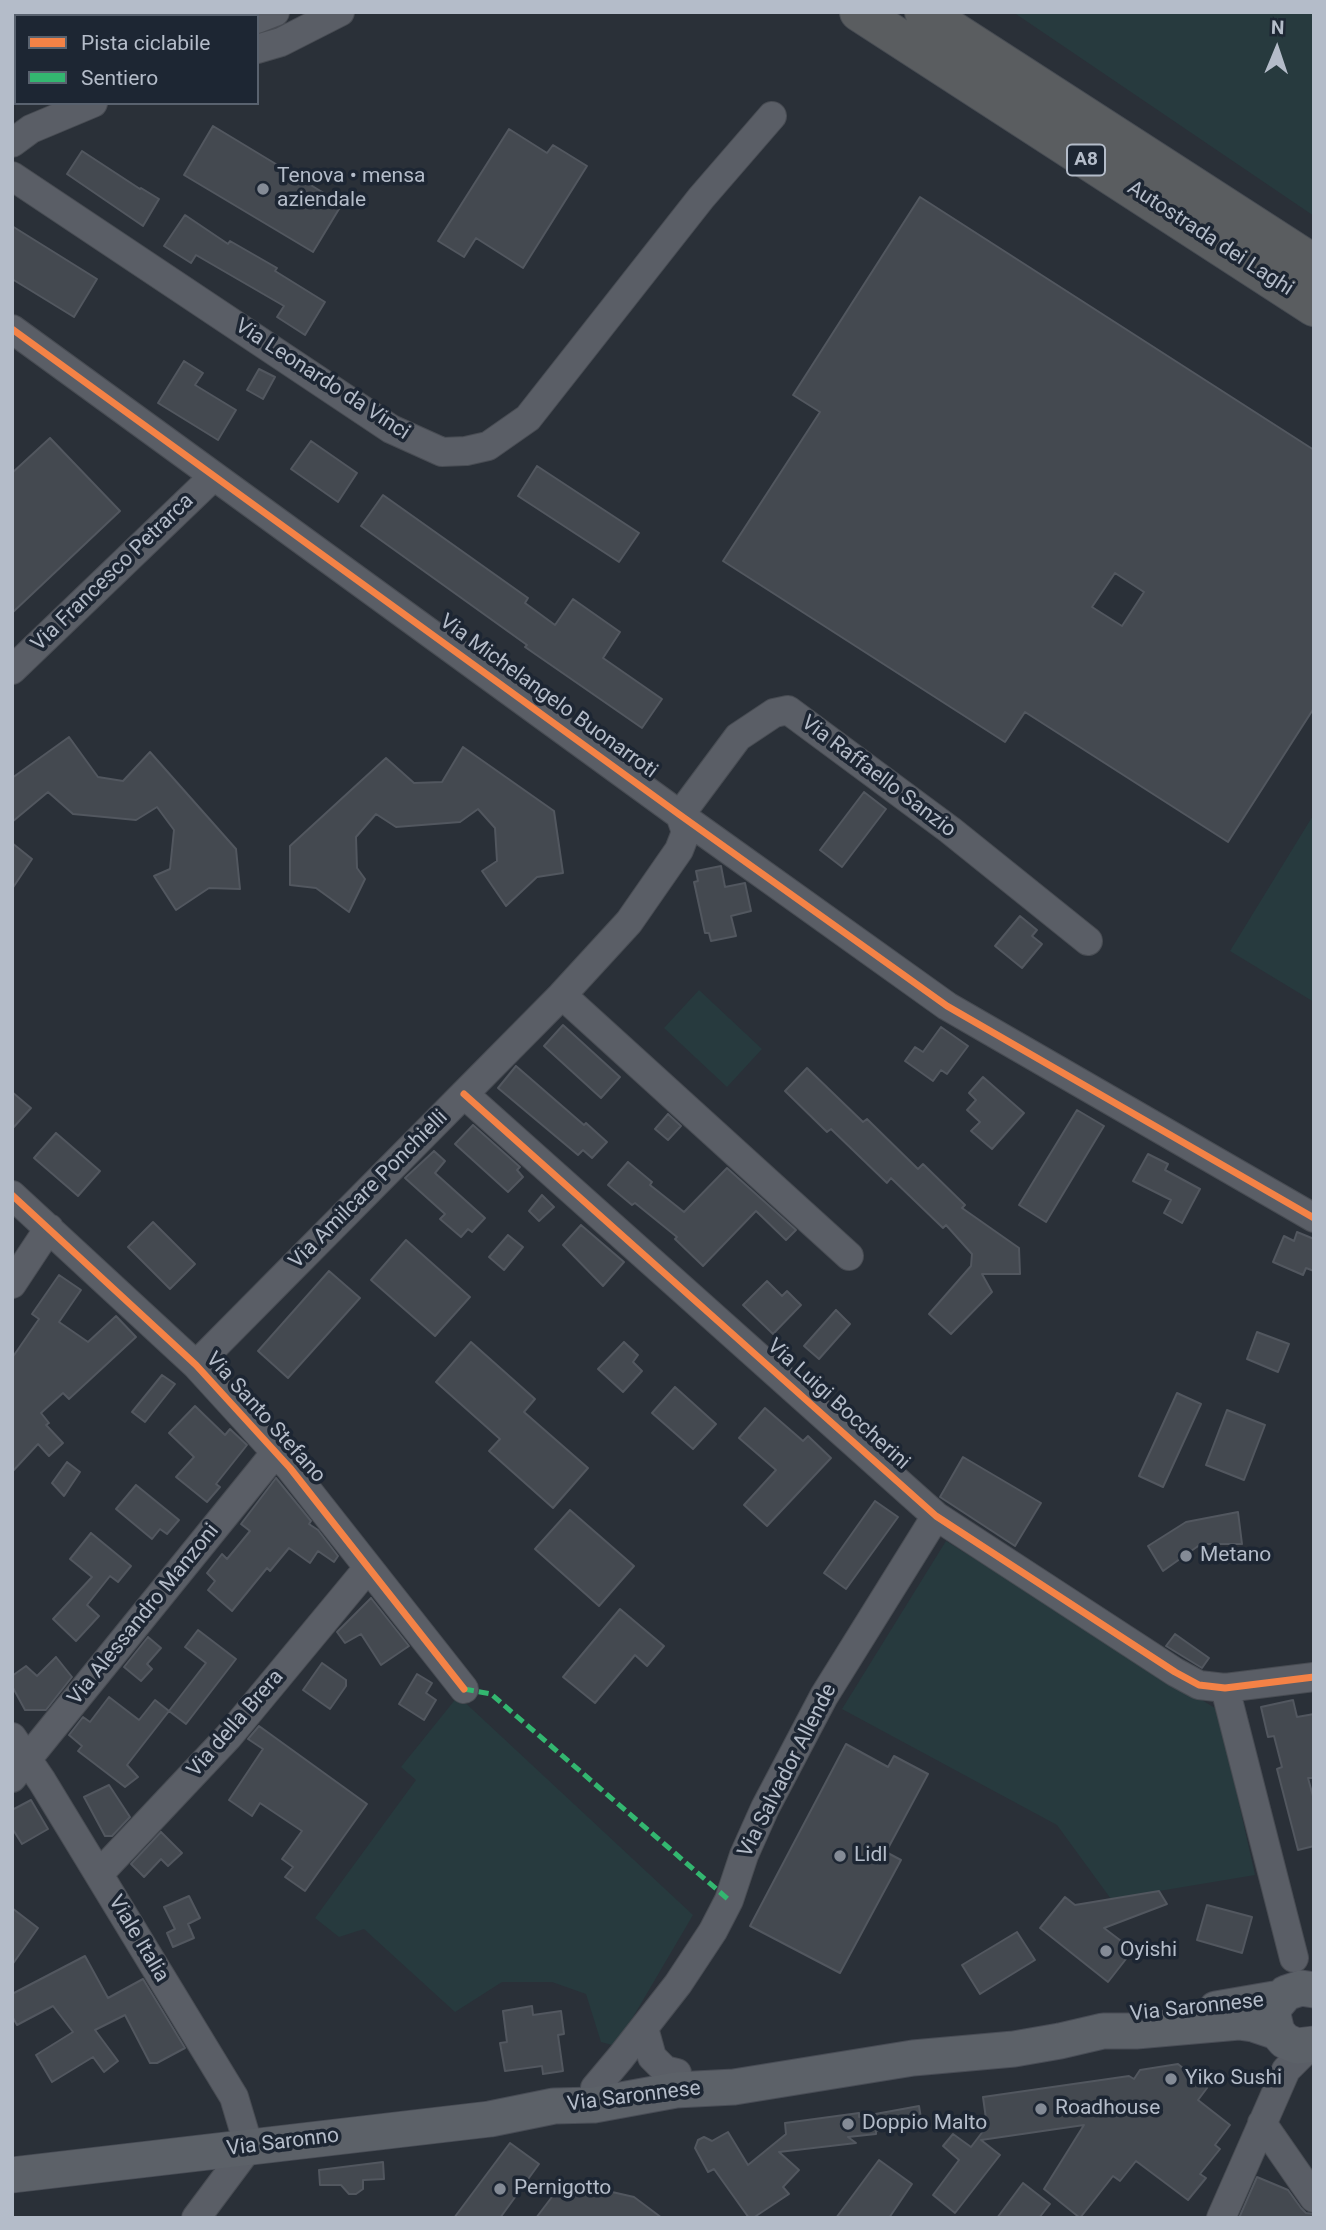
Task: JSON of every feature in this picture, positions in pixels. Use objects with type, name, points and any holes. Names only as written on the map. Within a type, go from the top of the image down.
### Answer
[{"type":"highway","name":"Autostrada dei Laghi","points":[[859,12],[1314,307]]},
{"type":"highway","name":"Autostrada dei Laghi","points":[[924,12],[1314,264]]},
{"type":"main road","name":"Via Saronnese","points":[[554,2106],[573,2094],[595,2088],[677,2073],[1056,2019],[1215,2009],[1296,2022]]},
{"type":"main road","name":"Via Saronnese","points":[[554,2106],[594,2105],[676,2090],[734,2087],[914,2058],[1014,2049],[1103,2031],[1136,2031],[1239,2022],[1296,2022]]},
{"type":"main road","name":"Via Saronno","points":[[15,2169],[249,2147],[490,2119],[554,2106]]},
{"type":"street","points":[[259,48],[281,42],[340,12]]},
{"type":"street","points":[[12,144],[31,129],[88,105]]},
{"type":"street","name":"Via Leonardo da Vinci","points":[[12,176],[391,429],[442,452],[466,451],[488,446],[509,434],[528,418],[701,198],[772,116]]},
{"type":"street","name":"Via Michelangelo Buonarroti","points":[[12,329],[947,1006],[1314,1217]]},
{"type":"street","name":"Via Francesco Petrarca","points":[[12,670],[214,476]]},
{"type":"street","name":"Via Raffaello Sanzio","points":[[680,815],[738,737],[774,713],[788,710],[950,830],[1088,941]]},
{"type":"street","name":"Via Amilcare Ponchielli","points":[[196,1365],[562,995],[629,922],[680,850],[686,832],[680,815]]},
{"type":"street","points":[[562,995],[849,1256]]},
{"type":"street","name":"Via Luigi Boccherini","points":[[464,1094],[936,1516],[1199,1685],[1225,1688],[1314,1677]]},
{"type":"street","name":"Via Santo Stefano","points":[[12,1195],[196,1365],[276,1452],[464,1689]]},
{"type":"street","points":[[12,1284],[49,1228]]},
{"type":"street","name":"Via Alessandro Manzoni","points":[[17,1758],[276,1452]]},
{"type":"street","name":"Via Salvador Allende","points":[[595,2088],[678,1984],[713,1931],[729,1900],[744,1854],[765,1808],[824,1696],[936,1516]]},
{"type":"street","name":"Via della Brera","points":[[99,1874],[228,1737],[368,1568]]},
{"type":"street","points":[[1221,2218],[1262,2123],[1296,2022],[1294,1958],[1225,1688]]},
{"type":"street","name":"Viale Italia","points":[[17,1758],[99,1874],[234,2097],[249,2147]]},
{"type":"street","points":[[644,2028],[652,2057],[665,2070],[677,2073]]},
{"type":"street","points":[[1262,2123],[1314,2198]]},
{"type":"street","points":[[196,2218],[249,2147]]},
{"type":"green space","points":[[1013,12],[1314,12],[1314,216]]},
{"type":"green space","points":[[1314,814],[1314,1002],[1230,951]]},
{"type":"green space","points":[[699,990],[762,1049],[727,1087],[664,1028]]},
{"type":"green space","points":[[946,1541],[1218,1710],[1255,1875],[1111,1899],[1057,1825],[842,1709]]},
{"type":"green space","points":[[458,1696],[693,1915],[616,2046],[601,2042],[586,1994],[552,1982],[502,1982],[455,2012],[364,1929],[339,1937],[315,1918],[416,1780],[401,1767]]},
{"type":"building","name":"Tenova • mensa aziendale","points":[[213,126],[342,204],[313,252],[184,175]]},
{"type":"building","points":[[509,129],[547,153],[553,145],[587,166],[523,268],[476,238],[464,257],[438,241]]},
{"type":"building","points":[[82,151],[159,199],[143,226],[67,174]]},
{"type":"building","points":[[920,197],[1314,450],[1314,708],[1228,842],[1025,712],[1005,742],[723,561],[820,412],[793,395]],"holes":[[[1115,573],[1144,592],[1122,626],[1092,607]]]},
{"type":"building","points":[[185,215],[228,244],[230,241],[277,268],[275,271],[325,302],[305,335],[277,317],[284,306],[196,255],[191,263],[164,246]]},
{"type":"building","points":[[12,226],[97,279],[74,317],[12,279]]},
{"type":"building","points":[[184,361],[203,373],[195,385],[236,410],[218,440],[158,403]]},
{"type":"building","points":[[259,369],[275,377],[263,399],[247,390]]},
{"type":"building","points":[[50,438],[120,511],[12,613],[12,473]]},
{"type":"building","points":[[311,441],[357,473],[338,502],[291,469]]},
{"type":"building","points":[[537,466],[639,533],[619,562],[518,496]]},
{"type":"building","points":[[383,495],[528,598],[525,603],[555,625],[573,599],[620,632],[603,658],[662,699],[642,728],[525,647],[527,645],[361,526]]},
{"type":"building","points":[[69,737],[98,777],[123,781],[150,752],[236,849],[240,889],[209,888],[176,910],[154,876],[170,869],[174,830],[157,807],[136,820],[73,814],[48,792],[12,822],[12,778]]},
{"type":"building","points":[[463,747],[554,811],[563,873],[537,877],[506,906],[482,871],[497,861],[495,828],[478,809],[460,822],[396,827],[376,814],[356,837],[357,868],[365,879],[349,912],[316,888],[290,885],[290,846],[386,758],[414,783],[442,782]]},
{"type":"building","points":[[864,792],[886,809],[842,867],[820,850]]},
{"type":"building","points":[[12,843],[32,859],[12,889]]},
{"type":"building","points":[[721,866],[725,887],[745,883],[751,911],[731,916],[736,936],[711,941],[709,933],[705,933],[694,882],[698,881],[696,871]]},
{"type":"building","points":[[1020,916],[1037,930],[1032,936],[1042,944],[1022,968],[995,946]]},
{"type":"building","points":[[563,1025],[620,1077],[601,1098],[544,1046]]},
{"type":"building","points":[[941,1027],[968,1046],[947,1074],[941,1070],[933,1081],[905,1061],[915,1047],[923,1052]]},
{"type":"building","points":[[516,1066],[607,1142],[592,1158],[583,1150],[578,1155],[498,1088]]},
{"type":"building","points":[[807,1068],[863,1122],[867,1119],[918,1169],[923,1164],[965,1205],[962,1208],[1019,1248],[1020,1274],[982,1274],[992,1292],[951,1334],[929,1314],[971,1266],[972,1254],[946,1225],[943,1228],[891,1178],[887,1183],[831,1129],[827,1132],[785,1091]]},
{"type":"building","points":[[983,1077],[1024,1113],[992,1149],[971,1131],[980,1122],[967,1110],[976,1100],[969,1093]]},
{"type":"building","points":[[12,1092],[31,1108],[12,1129]]},
{"type":"building","points":[[1077,1110],[1104,1126],[1046,1222],[1019,1205]]},
{"type":"building","points":[[668,1114],[681,1126],[668,1140],[655,1129]]},
{"type":"building","points":[[473,1125],[520,1167],[517,1170],[523,1177],[508,1192],[455,1144]]},
{"type":"building","points":[[56,1133],[100,1171],[78,1196],[34,1158]]},
{"type":"building","points":[[434,1151],[445,1161],[435,1173],[485,1218],[472,1232],[468,1229],[461,1237],[440,1219],[445,1214],[405,1178]]},
{"type":"building","points":[[1148,1154],[1168,1164],[1165,1170],[1200,1189],[1182,1223],[1164,1213],[1171,1200],[1133,1181]]},
{"type":"building","points":[[628,1162],[652,1182],[650,1185],[684,1212],[727,1168],[796,1230],[786,1240],[756,1211],[703,1266],[675,1239],[677,1237],[608,1185]]},
{"type":"building","points":[[542,1195],[554,1207],[539,1221],[529,1211]]},
{"type":"building","points":[[153,1222],[195,1264],[170,1289],[128,1247]]},
{"type":"building","points":[[581,1225],[624,1262],[603,1286],[563,1245]]},
{"type":"building","points":[[1297,1232],[1314,1239],[1314,1271],[1306,1268],[1303,1275],[1273,1262],[1284,1236],[1294,1241]]},
{"type":"building","points":[[508,1235],[523,1247],[504,1270],[489,1257]]},
{"type":"building","points":[[406,1240],[470,1297],[435,1336],[371,1280]]},
{"type":"building","points":[[329,1271],[360,1298],[288,1378],[258,1351]]},
{"type":"building","points":[[59,1275],[81,1290],[59,1322],[88,1342],[116,1316],[136,1337],[69,1399],[63,1393],[41,1413],[49,1423],[46,1425],[63,1443],[49,1456],[38,1444],[12,1472],[12,1358],[39,1319],[32,1314]]},
{"type":"building","points":[[767,1281],[782,1296],[787,1291],[801,1305],[773,1334],[743,1305]]},
{"type":"building","points":[[836,1310],[850,1324],[819,1359],[804,1346]]},
{"type":"building","points":[[1257,1332],[1289,1344],[1278,1372],[1247,1359]]},
{"type":"building","points":[[471,1342],[535,1399],[524,1412],[588,1468],[553,1508],[489,1451],[500,1439],[436,1382]]},
{"type":"building","points":[[624,1342],[638,1355],[633,1362],[642,1371],[623,1392],[598,1369]]},
{"type":"building","points":[[162,1375],[175,1384],[145,1422],[132,1412]]},
{"type":"building","points":[[675,1387],[716,1424],[693,1449],[652,1413]]},
{"type":"building","points":[[1177,1393],[1201,1404],[1163,1487],[1139,1476]]},
{"type":"building","points":[[195,1406],[225,1435],[230,1429],[247,1445],[216,1484],[220,1487],[207,1502],[176,1477],[194,1457],[169,1433]]},
{"type":"building","points":[[765,1408],[803,1441],[808,1436],[831,1458],[767,1526],[744,1505],[776,1470],[739,1438]]},
{"type":"building","points":[[1227,1410],[1265,1425],[1244,1480],[1206,1465]]},
{"type":"building","points":[[963,1457],[1041,1503],[1015,1546],[940,1497]]},
{"type":"building","points":[[67,1462],[80,1472],[64,1496],[52,1483]]},
{"type":"building","points":[[276,1478],[311,1521],[309,1524],[318,1530],[338,1556],[334,1562],[318,1551],[310,1563],[289,1548],[270,1571],[267,1568],[232,1611],[208,1590],[215,1581],[207,1573],[222,1554],[227,1559],[250,1531],[241,1524]]},
{"type":"building","points":[[136,1485],[179,1520],[167,1534],[160,1529],[152,1539],[116,1509]]},
{"type":"building","points":[[875,1501],[898,1517],[846,1589],[824,1573]]},
{"type":"building","points":[[570,1510],[634,1566],[599,1606],[535,1549]]},
{"type":"building","points":[[1238,1512],[1242,1544],[1201,1544],[1163,1571],[1148,1546],[1186,1522]]},
{"type":"building","points":[[91,1533],[131,1566],[118,1582],[110,1576],[87,1605],[99,1616],[76,1641],[53,1619],[92,1577],[70,1559]]},
{"type":"building","points":[[371,1598],[409,1646],[381,1665],[361,1634],[345,1643],[337,1632]]},
{"type":"building","points":[[620,1609],[664,1646],[647,1666],[635,1655],[595,1703],[563,1677]]},
{"type":"building","points":[[198,1630],[236,1659],[186,1724],[169,1711],[206,1663],[185,1647]]},
{"type":"building","points":[[1175,1634],[1209,1658],[1202,1668],[1166,1646]]},
{"type":"building","points":[[148,1637],[161,1648],[147,1664],[152,1669],[141,1681],[124,1667]]},
{"type":"building","points":[[56,1657],[72,1677],[46,1710],[25,1710],[12,1686],[12,1676],[26,1666],[37,1676]]},
{"type":"building","points":[[322,1663],[346,1680],[346,1686],[330,1709],[303,1690]]},
{"type":"building","points":[[417,1674],[432,1683],[426,1693],[436,1700],[424,1720],[399,1704]]},
{"type":"building","points":[[109,1697],[139,1720],[155,1700],[169,1711],[127,1765],[138,1777],[125,1787],[78,1751],[82,1746],[69,1735],[83,1717],[90,1722]]},
{"type":"building","points":[[1293,1700],[1297,1717],[1314,1714],[1314,1778],[1308,1778],[1314,1800],[1314,1846],[1298,1850],[1277,1769],[1282,1767],[1274,1736],[1268,1737],[1261,1707]]},
{"type":"building","points":[[259,1726],[367,1804],[305,1891],[285,1877],[293,1867],[282,1859],[302,1831],[260,1803],[252,1816],[229,1800],[263,1749],[248,1739]]},
{"type":"building","name":"Lidl","points":[[846,1744],[888,1767],[894,1756],[928,1774],[886,1852],[901,1860],[840,1973],[750,1926]]},
{"type":"building","points":[[109,1785],[130,1817],[112,1836],[105,1836],[84,1797]]},
{"type":"building","points":[[31,1800],[48,1829],[22,1844],[12,1828],[12,1810]]},
{"type":"building","points":[[161,1832],[182,1853],[168,1866],[161,1859],[144,1877],[131,1864]]},
{"type":"building","points":[[1159,1891],[1167,1904],[1104,1928],[1133,1950],[1108,1982],[1040,1928],[1065,1897],[1075,1905]]},
{"type":"building","points":[[189,1896],[200,1918],[188,1924],[194,1938],[173,1947],[167,1933],[175,1929],[164,1907]]},
{"type":"building","points":[[1207,1905],[1252,1917],[1242,1953],[1197,1940]]},
{"type":"building","points":[[12,1908],[38,1928],[12,1965]]},
{"type":"building","points":[[1017,1932],[1035,1960],[980,1994],[962,1965]]},
{"type":"building","points":[[85,1956],[108,1998],[143,1979],[185,2048],[157,2063],[150,2063],[125,2015],[95,2030],[118,2061],[104,2072],[93,2057],[52,2082],[36,2055],[73,2032],[53,2006],[17,2025],[12,2016],[12,1994]]},
{"type":"building","points":[[532,2006],[533,2015],[561,2011],[564,2034],[558,2035],[563,2071],[543,2074],[542,2066],[505,2071],[500,2043],[507,2042],[503,2011]]},
{"type":"building","points":[[1178,2064],[1207,2088],[1198,2100],[1230,2125],[1215,2145],[1220,2149],[1200,2174],[1206,2178],[1188,2200],[1136,2161],[1120,2181],[1113,2176],[1080,2218],[1044,2189],[1084,2125],[981,2140],[1000,2155],[955,2213],[933,2195],[959,2160],[943,2146],[953,2134],[971,2147],[987,2126],[983,2097],[1129,2076],[1134,2079],[1140,2070]]},
{"type":"building","points":[[919,2106],[922,2125],[848,2137],[856,2143],[779,2152],[799,2170],[783,2187],[789,2194],[753,2218],[749,2218],[714,2169],[708,2172],[695,2148],[698,2140],[704,2137],[712,2141],[728,2132],[748,2165],[786,2134],[785,2123],[859,2113],[859,2117]]},
{"type":"building","points":[[510,2143],[539,2164],[500,2218],[454,2218]]},
{"type":"building","points":[[879,2160],[912,2184],[889,2218],[836,2218]]},
{"type":"building","points":[[383,2162],[384,2179],[363,2180],[363,2189],[356,2194],[349,2194],[341,2185],[320,2185],[319,2170]]},
{"type":"building","points":[[1257,2177],[1288,2190],[1306,2213],[1314,2214],[1314,2218],[1239,2218]]},
{"type":"building","points":[[564,2181],[634,2197],[662,2218],[536,2218]]},
{"type":"building","points":[[1023,2183],[1050,2204],[1039,2218],[997,2218]]},
{"type":"marked path","points":[[464,1689],[491,1694],[729,1900]]},
{"type":"cycle path","points":[[12,329],[947,1006],[1314,1218]]},
{"type":"cycle path","points":[[464,1094],[936,1516],[1199,1685],[1225,1688],[1314,1677]]},
{"type":"cycle path","points":[[12,1195],[196,1365],[290,1468],[464,1689]]},
{"type":"place","name":"Tenova • mensa aziendale","points":[[263,189]]},
{"type":"place","name":"Metano","points":[[1186,1556]]},
{"type":"place","name":"Lidl","points":[[840,1856]]},
{"type":"place","name":"Oyishi","points":[[1106,1951]]},
{"type":"place","name":"Yiko Sushi","points":[[1171,2079]]},
{"type":"place","name":"Roadhouse","points":[[1041,2109]]},
{"type":"place","name":"Doppio Malto","points":[[848,2124]]},
{"type":"place","name":"Pernigotto","points":[[500,2189]]}]
